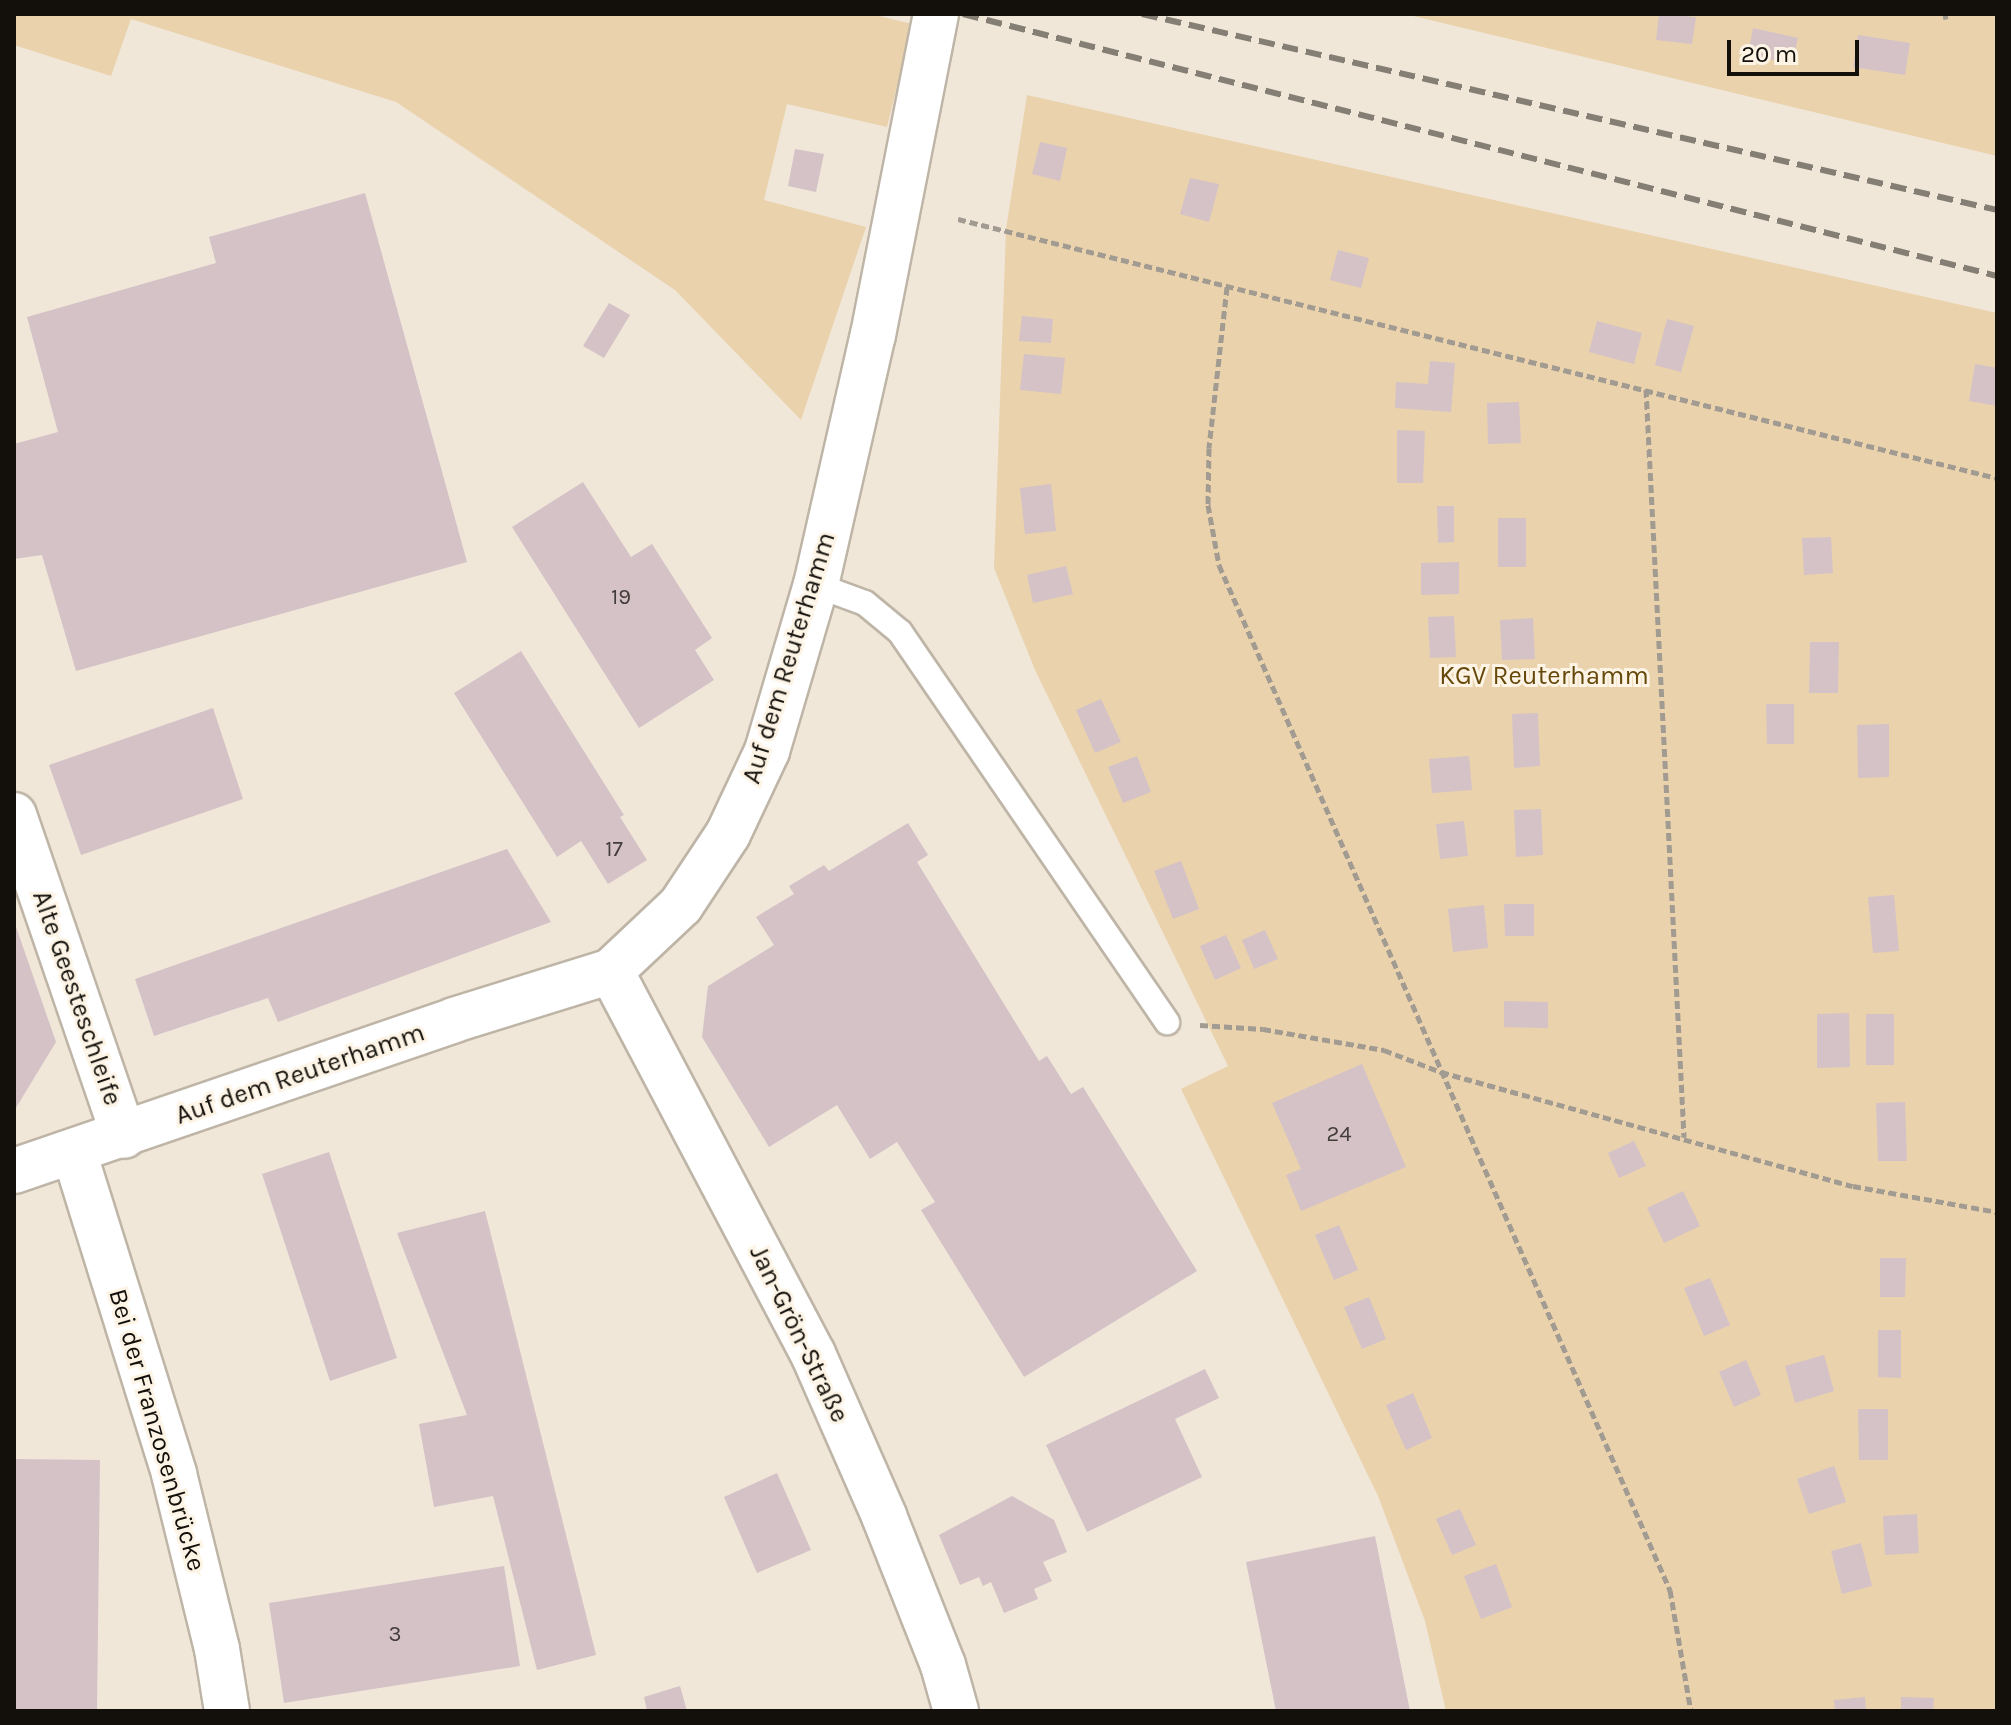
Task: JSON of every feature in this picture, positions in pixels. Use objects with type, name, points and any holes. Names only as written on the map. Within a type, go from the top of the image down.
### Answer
[{"type":"street","name":"Auf dem Reuterhamm","points":[[14,1171],[124,1136],[454,1020],[611,971],[681,905],[728,834],[767,751],[816,585],[873,335],[936,14]]},
{"type":"street","name":"Alte Geesteschleife","points":[[14,815],[124,1136]]},
{"type":"street","name":"Jan-Grön-Straße","points":[[611,971],[813,1354],[884,1516],[943,1665],[956,1711]]},
{"type":"street","name":"Bei der Franzosenbrücke","points":[[74,1152],[174,1474],[217,1649],[227,1711]]},
{"type":"lane","points":[[816,585],[865,603],[900,632],[1167,1022]]},
{"type":"path","points":[[958,219],[1997,478]]},
{"type":"path","points":[[1227,287],[1209,448],[1208,505],[1219,565],[1670,1590],[1691,1711]]},
{"type":"path","points":[[1646,389],[1684,1137]]},
{"type":"path","points":[[1167,1022],[1328,1038],[1384,1050],[1441,1072],[1853,1186],[1997,1212]]},
{"type":"green space","points":[[14,14],[871,14],[912,24],[887,127],[787,104],[764,200],[866,227],[801,420],[675,290],[396,102],[131,19],[111,76],[14,45]]},
{"type":"green space","points":[[1405,14],[1997,14],[1997,156]]},
{"type":"green space","name":"KGV Reuterhamm","points":[[1027,95],[1997,313],[1997,1711],[1446,1711],[1425,1621],[1378,1496],[1181,1089],[1228,1066],[1035,670],[994,568],[1006,229]]},
{"type":"building","points":[[1659,14],[1696,17],[1692,44],[1656,40]]},
{"type":"building","points":[[1753,28],[1798,38],[1792,64],[1748,55]]},
{"type":"building","points":[[1858,35],[1910,43],[1905,75],[1853,67]]},
{"type":"building","points":[[1040,142],[1067,148],[1060,181],[1032,174]]},
{"type":"building","points":[[795,149],[824,154],[816,192],[788,186]]},
{"type":"building","points":[[1190,178],[1219,184],[1209,222],[1180,214]]},
{"type":"building","points":[[365,193],[467,562],[76,671],[42,555],[14,559],[14,444],[58,432],[27,317],[216,263],[209,237]]},
{"type":"building","points":[[1338,250],[1369,258],[1361,288],[1330,280]]},
{"type":"building","points":[[609,303],[630,315],[604,358],[583,346]]},
{"type":"building","points":[[1022,316],[1053,319],[1051,343],[1019,341]]},
{"type":"building","points":[[1667,319],[1694,326],[1681,372],[1655,365]]},
{"type":"building","points":[[1597,321],[1642,333],[1634,364],[1589,352]]},
{"type":"building","points":[[1024,354],[1065,358],[1061,394],[1020,390]]},
{"type":"building","points":[[1430,361],[1455,363],[1451,412],[1395,408],[1396,382],[1428,384]]},
{"type":"building","points":[[1975,364],[1997,368],[1997,406],[1969,401]]},
{"type":"building","points":[[1519,402],[1521,443],[1488,444],[1487,403]]},
{"type":"building","points":[[1397,430],[1425,431],[1423,483],[1397,483]]},
{"type":"building","points":[[583,482],[631,557],[652,544],[712,638],[695,650],[714,680],[639,728],[512,527]]},
{"type":"building","points":[[1051,484],[1056,531],[1025,534],[1020,488]]},
{"type":"building","points":[[1437,506],[1454,506],[1454,542],[1438,543]]},
{"type":"building","points":[[1498,518],[1526,518],[1526,567],[1498,567]]},
{"type":"building","points":[[1831,537],[1833,573],[1804,575],[1802,538]]},
{"type":"building","points":[[1459,562],[1459,594],[1421,595],[1421,563]]},
{"type":"building","points":[[1066,566],[1073,594],[1033,603],[1027,575]]},
{"type":"building","points":[[1454,616],[1456,657],[1430,658],[1428,617]]},
{"type":"building","points":[[1533,618],[1535,659],[1502,660],[1500,620]]},
{"type":"building","points":[[1810,642],[1839,642],[1838,693],[1809,693]]},
{"type":"building","points":[[521,651],[624,815],[620,817],[647,860],[608,884],[581,841],[557,857],[454,693]]},
{"type":"building","points":[[1101,699],[1121,742],[1095,753],[1076,710]]},
{"type":"building","points":[[1766,704],[1794,704],[1794,744],[1767,744]]},
{"type":"building","points":[[213,708],[243,799],[81,855],[49,765]]},
{"type":"building","points":[[1538,713],[1540,766],[1514,768],[1512,714]]},
{"type":"building","points":[[1889,724],[1889,777],[1858,778],[1857,725]]},
{"type":"building","points":[[1137,756],[1151,792],[1123,803],[1108,767]]},
{"type":"building","points":[[1469,756],[1472,790],[1432,793],[1429,759]]},
{"type":"building","points":[[1541,809],[1543,855],[1516,857],[1514,810]]},
{"type":"building","points":[[1464,821],[1468,856],[1440,859],[1436,824]]},
{"type":"building","points":[[908,823],[928,855],[917,862],[1039,1061],[1047,1056],[1071,1094],[1083,1087],[1197,1271],[1024,1377],[921,1210],[935,1202],[897,1142],[870,1159],[837,1105],[769,1147],[702,1037],[708,986],[774,945],[756,917],[794,894],[789,886],[824,865],[829,871]]},
{"type":"building","points":[[507,849],[551,922],[278,1022],[268,998],[154,1036],[135,979]]},
{"type":"building","points":[[1181,861],[1199,909],[1173,919],[1154,871]]},
{"type":"building","points":[[1894,895],[1899,951],[1873,953],[1868,897]]},
{"type":"building","points":[[1504,904],[1534,904],[1534,936],[1505,936]]},
{"type":"building","points":[[1484,905],[1488,948],[1453,952],[1448,909]]},
{"type":"building","points":[[14,921],[56,1042],[14,1111]]},
{"type":"building","points":[[1265,930],[1278,959],[1254,969],[1242,940]]},
{"type":"building","points":[[1226,935],[1241,968],[1215,980],[1200,946]]},
{"type":"building","points":[[1504,1001],[1548,1002],[1548,1028],[1504,1027]]},
{"type":"building","points":[[1849,1013],[1850,1067],[1817,1068],[1817,1014]]},
{"type":"building","points":[[1866,1014],[1894,1014],[1894,1065],[1866,1065]]},
{"type":"building","points":[[1362,1064],[1406,1167],[1301,1211],[1286,1175],[1301,1169],[1272,1103]]},
{"type":"building","points":[[1905,1102],[1907,1161],[1878,1161],[1876,1103]]},
{"type":"building","points":[[1634,1141],[1646,1166],[1619,1178],[1608,1153]]},
{"type":"building","points":[[329,1152],[397,1358],[330,1381],[262,1174]]},
{"type":"building","points":[[1683,1191],[1700,1226],[1664,1243],[1647,1208]]},
{"type":"building","points":[[485,1211],[596,1655],[537,1670],[493,1496],[434,1507],[419,1424],[467,1415],[397,1233]]},
{"type":"building","points":[[1339,1225],[1358,1270],[1334,1280],[1315,1235]]},
{"type":"building","points":[[1880,1258],[1906,1258],[1905,1297],[1880,1297]]},
{"type":"building","points":[[1710,1278],[1730,1325],[1704,1336],[1684,1288]]},
{"type":"building","points":[[1369,1297],[1386,1339],[1362,1349],[1344,1307]]},
{"type":"building","points":[[1878,1330],[1901,1330],[1901,1378],[1878,1377]]},
{"type":"building","points":[[1824,1355],[1834,1391],[1795,1403],[1785,1366]]},
{"type":"building","points":[[1746,1360],[1761,1395],[1734,1407],[1719,1372]]},
{"type":"building","points":[[1205,1369],[1219,1398],[1175,1419],[1202,1477],[1087,1532],[1046,1445]]},
{"type":"building","points":[[1413,1393],[1432,1438],[1406,1450],[1386,1405]]},
{"type":"building","points":[[1858,1409],[1888,1409],[1888,1460],[1859,1460]]},
{"type":"building","points":[[14,1459],[100,1460],[97,1711],[14,1711]]},
{"type":"building","points":[[1834,1466],[1846,1502],[1809,1514],[1797,1479]]},
{"type":"building","points":[[777,1473],[811,1550],[757,1573],[724,1497]]},
{"type":"building","points":[[1012,1496],[1054,1520],[1067,1552],[1043,1562],[1052,1581],[1034,1589],[1038,1599],[1004,1613],[991,1582],[983,1586],[979,1577],[960,1585],[939,1535]]},
{"type":"building","points":[[1460,1509],[1476,1545],[1452,1555],[1436,1519]]},
{"type":"building","points":[[1917,1514],[1919,1553],[1885,1555],[1883,1516]]},
{"type":"building","points":[[1375,1536],[1410,1711],[1276,1711],[1246,1562]]},
{"type":"building","points":[[1861,1543],[1872,1586],[1842,1594],[1831,1551]]},
{"type":"building","points":[[1496,1564],[1512,1607],[1481,1619],[1464,1576]]},
{"type":"building","points":[[504,1566],[520,1666],[284,1703],[269,1603]]},
{"type":"building","points":[[680,1686],[687,1711],[647,1711],[644,1697]]},
{"type":"building","points":[[1865,1697],[1866,1711],[1835,1711],[1834,1700]]},
{"type":"building","points":[[1901,1697],[1934,1698],[1933,1711],[1901,1711]]},
{"type":"railway","points":[[963,14],[1997,276]]},
{"type":"railway","points":[[1142,14],[1997,210]]}]
